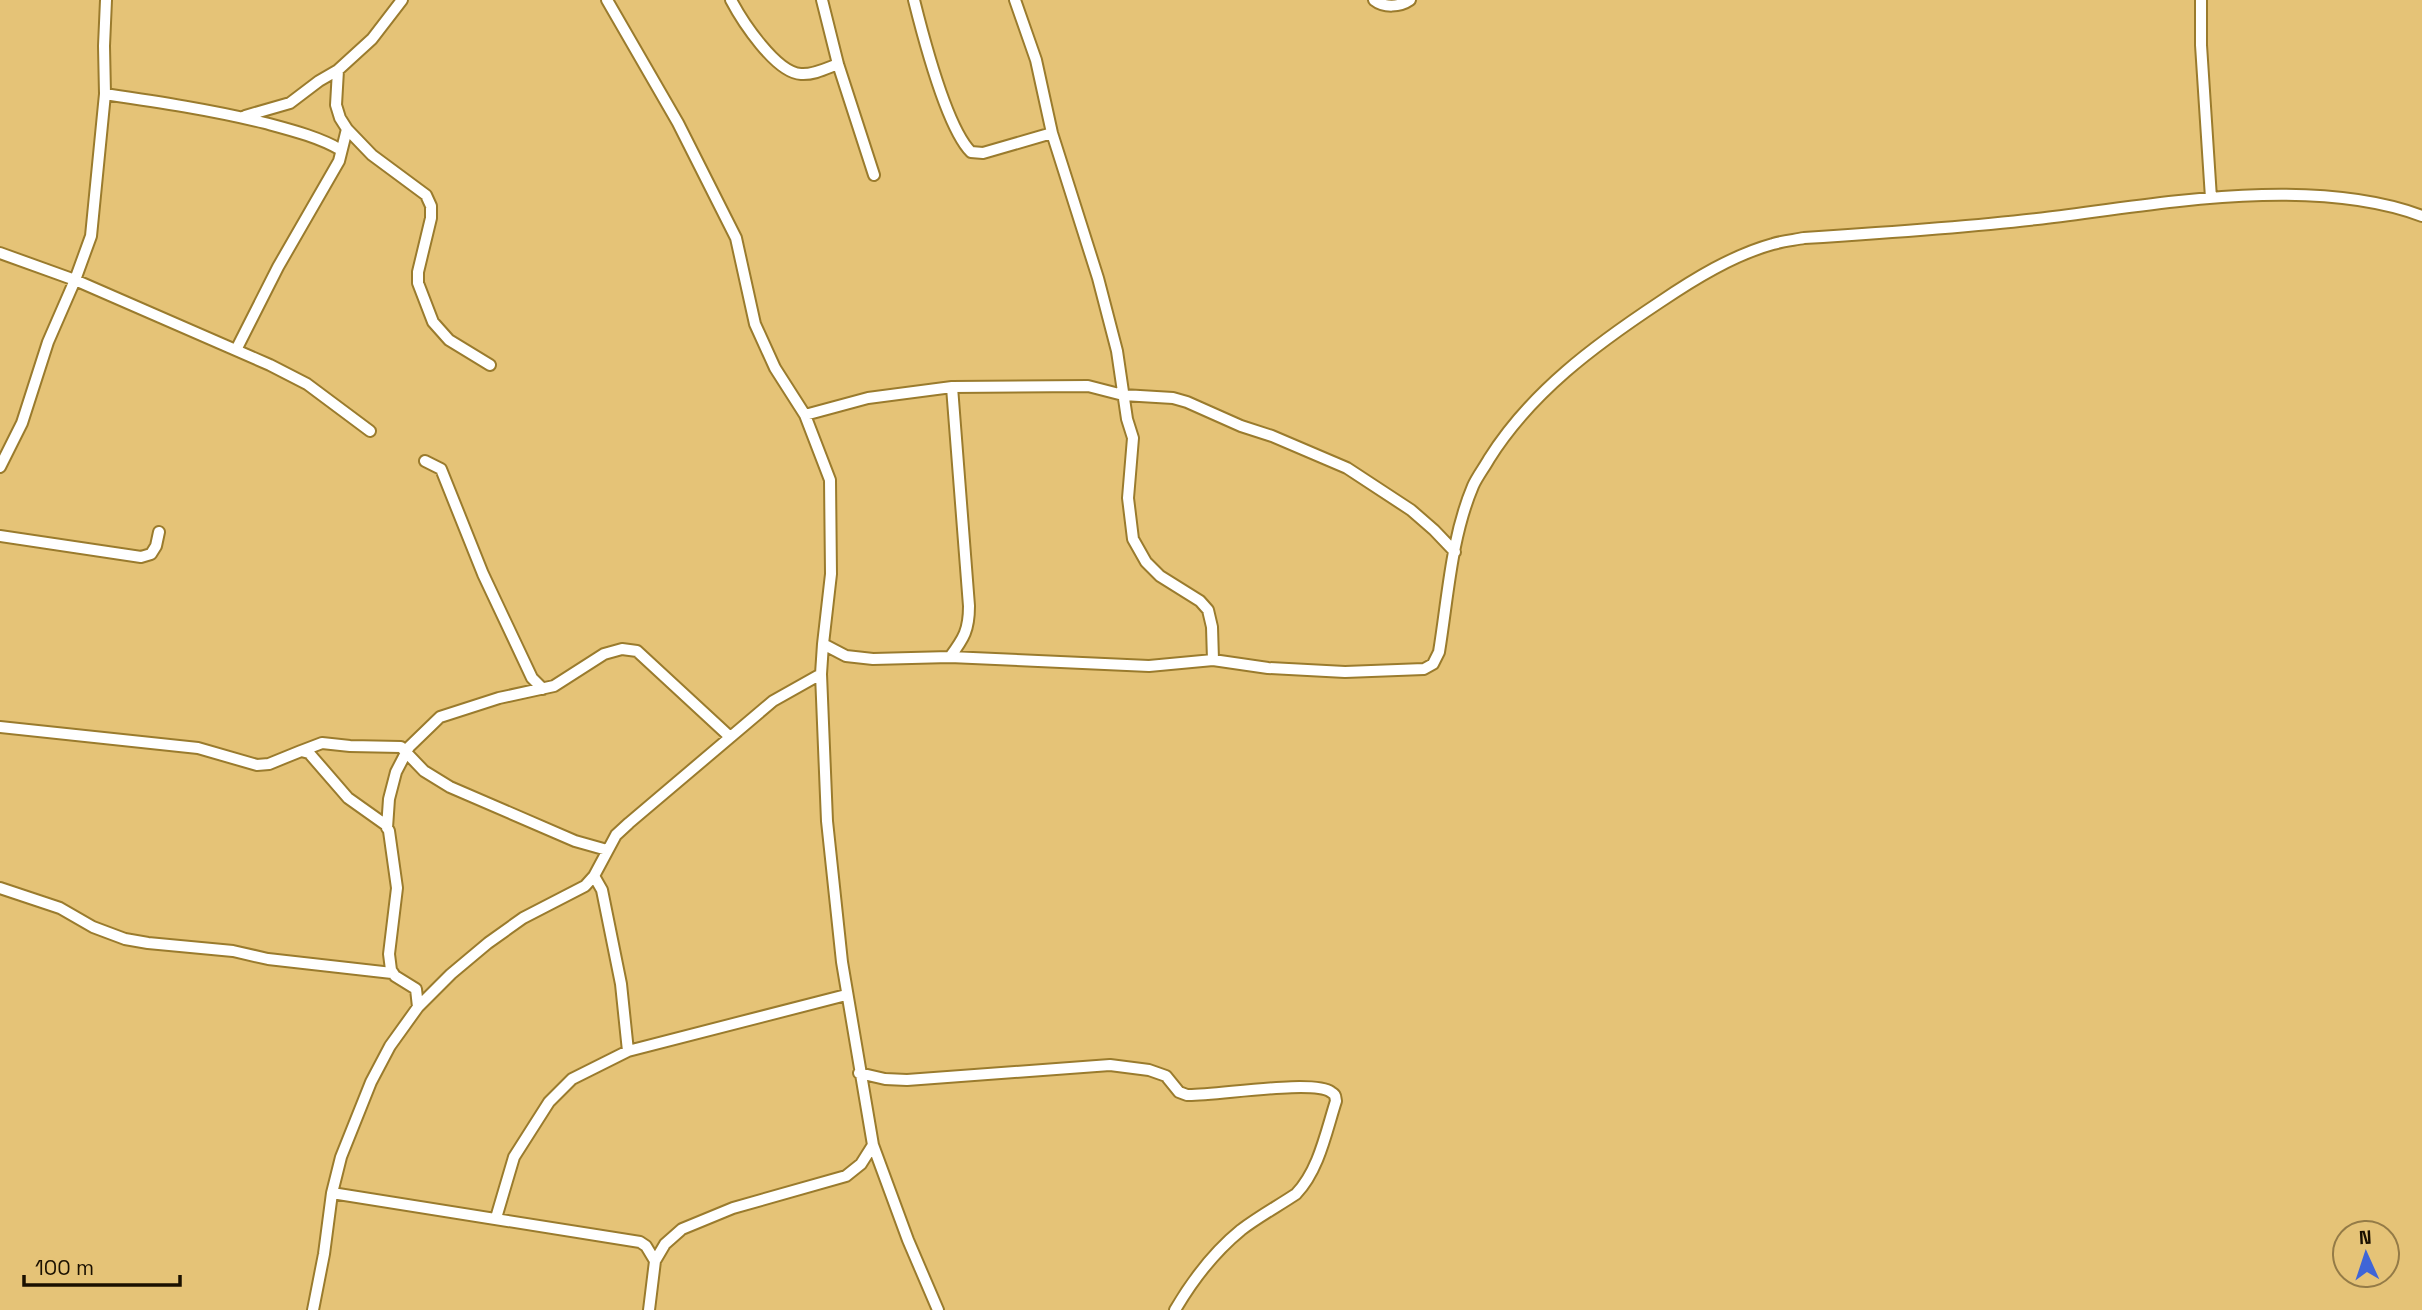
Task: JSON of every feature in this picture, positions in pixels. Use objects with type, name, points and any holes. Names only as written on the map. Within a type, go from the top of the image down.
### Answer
[{"type":"street","points":[[0,467],[22,423],[48,342],[91,236],[105,94],[106,0]]},
{"type":"street","points":[[241,118],[290,103],[319,80],[338,70],[372,39],[402,0]]},
{"type":"street","points":[[607,0],[678,123],[736,238],[755,324],[775,368],[805,415],[830,480],[831,574],[821,674],[827,821],[846,995],[873,1145],[908,1240],[938,1310]]},
{"type":"street","points":[[731,0],[739,16],[787,70],[809,74],[838,64]]},
{"type":"street","points":[[822,0],[838,64],[874,175]]},
{"type":"street","points":[[914,0],[945,102],[964,145],[971,152],[983,153],[1052,133]]},
{"type":"street","points":[[1015,0],[1036,60],[1052,133],[1098,278],[1116,351],[1133,438],[1128,498],[1133,539],[1146,562],[1160,576],[1200,601],[1208,610],[1212,627],[1213,660]]},
{"type":"street","points":[[1374,0],[1390,5],[1403,4],[1410,0]]},
{"type":"street","points":[[2202,0],[2201,45],[2211,198]]},
{"type":"street","points":[[338,70],[336,105],[346,129],[372,155],[426,195],[431,206],[418,283],[433,321],[449,340],[490,365]]},
{"type":"street","points":[[105,94],[182,105],[241,118],[330,143],[341,150]]},
{"type":"street","points":[[236,350],[278,267],[330,177],[346,129]]},
{"type":"street","points":[[823,643],[857,659],[950,657],[1149,666],[1213,660],[1268,668],[1345,672],[1424,669],[1433,664],[1439,652],[1464,511],[1474,483],[1499,443],[1525,410],[1567,370],[1632,321],[1688,284],[1727,263],[1772,244],[1804,238],[2035,219],[2211,198],[2318,195],[2369,202],[2422,216]]},
{"type":"street","points":[[0,253],[75,280],[307,384],[370,431]]},
{"type":"street","points":[[805,415],[869,398],[953,387],[1088,386],[1123,395],[1152,396],[1187,402],[1335,463],[1411,510],[1455,552]]},
{"type":"street","points":[[950,657],[965,637],[970,606],[953,387]]},
{"type":"street","points":[[425,461],[441,469],[488,586],[532,678],[543,689]]},
{"type":"street","points":[[0,536],[141,557],[151,554],[159,532]]},
{"type":"street","points":[[393,973],[389,954],[397,888],[387,828],[389,799],[396,772],[407,752],[440,717],[499,698],[554,686],[604,654],[622,649],[637,651],[729,736]]},
{"type":"street","points":[[313,1310],[324,1254],[331,1193],[341,1157],[371,1082],[390,1046],[418,1007],[488,943],[523,918],[584,886],[594,876],[616,835],[773,701],[821,674]]},
{"type":"street","points":[[0,727],[186,746],[257,765],[270,764],[321,743],[401,747],[424,771],[450,786],[575,841],[607,850]]},
{"type":"street","points":[[301,751],[309,753],[348,798],[387,828]]},
{"type":"street","points":[[594,876],[602,890],[621,984],[628,1051]]},
{"type":"street","points":[[0,888],[60,908],[93,927],[125,939],[393,973],[416,989],[418,1007]]},
{"type":"street","points":[[496,1218],[514,1157],[548,1102],[572,1079],[628,1051],[846,995]]},
{"type":"street","points":[[859,1073],[885,1079],[907,1080],[1110,1065],[1133,1067],[1166,1076],[1179,1092],[1187,1095],[1264,1088],[1330,1090],[1336,1101],[1311,1174],[1303,1186],[1296,1194],[1241,1230],[1205,1267],[1175,1310]]},
{"type":"street","points":[[649,1310],[656,1261],[665,1244],[682,1229],[733,1208],[846,1176],[861,1164],[873,1145]]},
{"type":"street","points":[[331,1193],[640,1242],[656,1261]]}]
